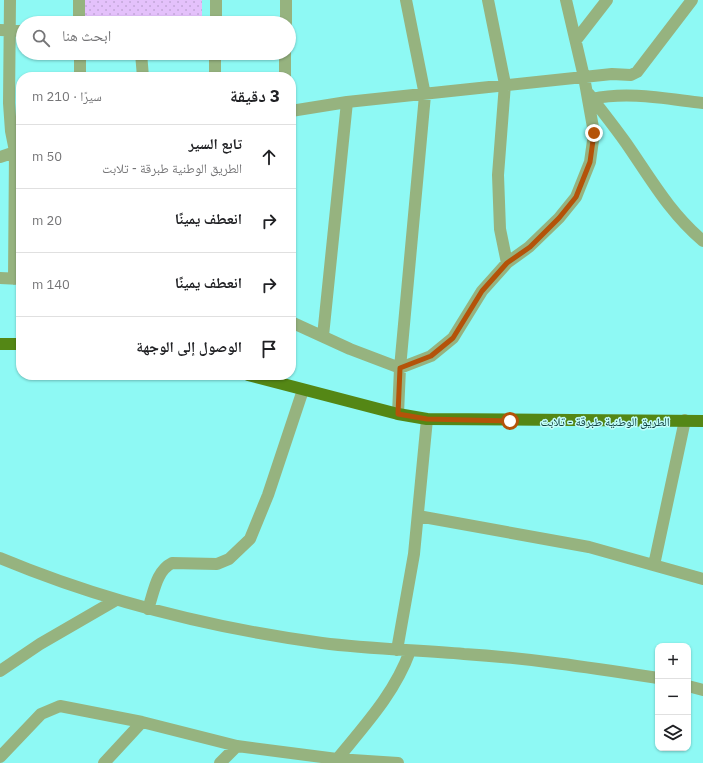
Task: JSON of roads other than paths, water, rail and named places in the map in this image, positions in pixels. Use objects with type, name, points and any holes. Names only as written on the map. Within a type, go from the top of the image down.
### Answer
[{"type":"main road","points":[[0,344],[16,344]]},
{"type":"main road","name":"الطريق الوطنية طبرقة - تلابت","points":[[266,380],[398,414],[427,419],[703,421]]},
{"type":"street","points":[[10,0],[5,30],[11,130],[16,145]]},
{"type":"street","points":[[78,0],[79,16]]},
{"type":"street","points":[[216,0],[216,16]]},
{"type":"street","points":[[286,0],[286,16]]},
{"type":"street","points":[[398,414],[400,368],[426,95],[406,0]]},
{"type":"street","points":[[488,0],[505,84],[498,175],[500,229],[507,263]]},
{"type":"street","points":[[296,324],[350,349],[400,368],[431,356],[453,338],[482,291],[507,263],[530,247],[559,218],[576,197],[590,162],[594,133],[589,96],[566,0]]},
{"type":"street","points":[[576,40],[607,0]]},
{"type":"street","points":[[296,110],[347,102],[426,95],[505,84],[612,74],[631,75],[638,72],[692,0]]},
{"type":"street","points":[[5,30],[16,31]]},
{"type":"street","points":[[80,60],[80,72]]},
{"type":"street","points":[[142,60],[143,72]]},
{"type":"street","points":[[214,72],[215,60]]},
{"type":"street","points":[[285,60],[285,72]]},
{"type":"street","points":[[589,96],[630,96],[703,103]]},
{"type":"street","points":[[589,96],[625,142],[665,203],[689,229],[703,241]]},
{"type":"street","points":[[323,336],[347,102]]},
{"type":"street","points":[[0,157],[16,152]]},
{"type":"street","points":[[0,278],[16,279]]},
{"type":"street","points":[[148,609],[159,577],[166,566],[172,563],[217,564],[229,559],[250,539],[268,495],[303,390]]},
{"type":"street","points":[[397,650],[414,554],[427,419]]},
{"type":"street","points":[[654,565],[685,420]]},
{"type":"street","points":[[418,516],[589,547],[703,579]]},
{"type":"street","points":[[0,558],[51,579],[116,600],[148,609],[262,634],[324,643],[397,650],[548,661],[655,678]]},
{"type":"street","points":[[0,671],[40,644],[116,600]]},
{"type":"street","points":[[335,761],[375,714],[388,695],[405,665],[410,651]]},
{"type":"street","points":[[691,687],[703,690]]},
{"type":"street","points":[[0,757],[41,714],[52,708],[60,706],[142,722],[237,746],[335,761],[398,763]]},
{"type":"street","points":[[104,763],[142,722]]},
{"type":"street","points":[[220,763],[237,746]]}]
